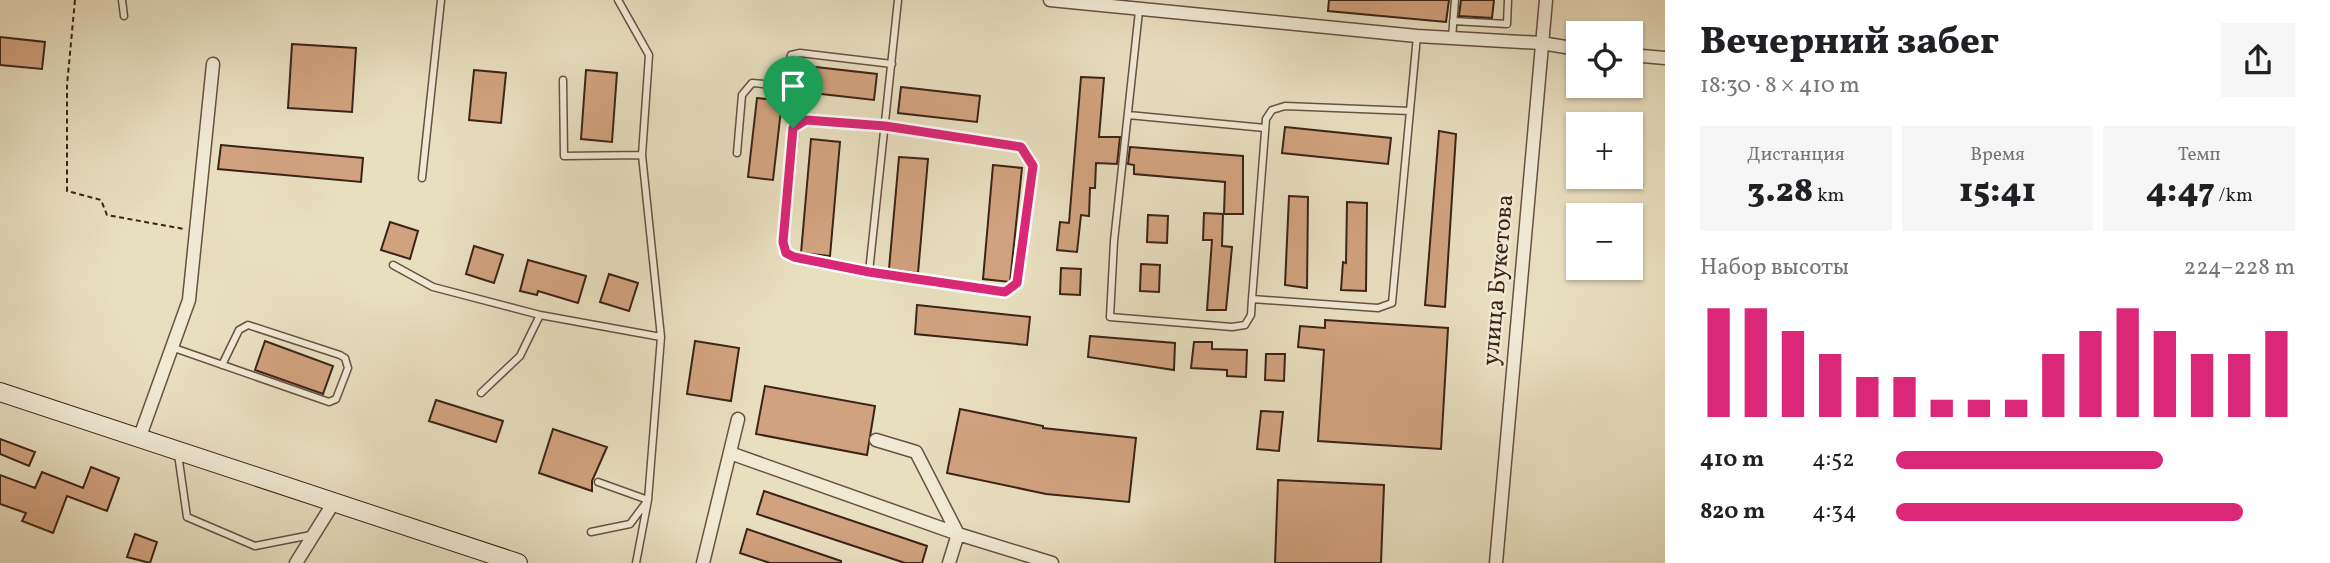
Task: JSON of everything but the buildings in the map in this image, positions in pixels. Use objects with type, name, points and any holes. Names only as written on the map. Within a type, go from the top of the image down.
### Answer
[{"type":"main road","points":[[0,392],[518,563]]},
{"type":"street","points":[[1050,0],[1110,4],[1139,11],[1170,14],[1566,47]]},
{"type":"street","name":"улица Букетова","points":[[1496,563],[1546,0]]},
{"type":"street","points":[[1643,56],[1665,58]]},
{"type":"street","points":[[139,439],[174,348],[189,300],[213,64]]},
{"type":"street","points":[[703,563],[738,419]]},
{"type":"street","points":[[876,440],[916,452],[958,534],[949,563]]},
{"type":"street","points":[[730,453],[958,534],[1052,563]]},
{"type":"street","points":[[296,563],[334,502]]},
{"type":"lane","points":[[122,0],[124,16]]},
{"type":"lane","points":[[422,178],[441,0]]},
{"type":"lane","points":[[618,0],[649,55],[642,155],[661,337],[648,500],[636,563]]},
{"type":"lane","points":[[869,272],[898,0]]},
{"type":"lane","points":[[1170,0],[1170,14]]},
{"type":"lane","points":[[1452,38],[1455,0]]},
{"type":"lane","points":[[1454,21],[1507,24],[1508,0]]},
{"type":"lane","points":[[1139,11],[1110,317],[1232,327],[1245,325],[1251,315],[1266,119],[1272,110],[1284,106],[1410,111]]},
{"type":"lane","points":[[1252,299],[1378,308],[1392,303],[1417,36]]},
{"type":"lane","points":[[787,68],[791,55],[800,53],[892,64]]},
{"type":"lane","points":[[563,80],[564,156],[642,155]]},
{"type":"lane","points":[[737,153],[742,95],[752,83],[782,86],[795,102],[783,248],[794,257],[869,272],[1009,291],[1017,283],[1033,166],[1021,147],[885,126],[806,120],[793,128]]},
{"type":"lane","points":[[1128,115],[1265,128]]},
{"type":"lane","points":[[393,265],[433,287],[540,315],[661,337]]},
{"type":"lane","points":[[481,393],[520,356],[540,315]]},
{"type":"lane","points":[[174,348],[222,365],[329,402],[336,399],[348,368],[345,358],[340,355],[248,325],[239,330],[222,365]]},
{"type":"lane","points":[[178,452],[187,517],[256,546],[316,534]]},
{"type":"lane","points":[[598,482],[648,500]]},
{"type":"lane","points":[[591,532],[630,524],[648,500]]},
{"type":"path","points":[[75,0],[67,85],[67,191],[101,200],[107,215],[195,232]]},
{"type":"route","points":[[806,120],[885,126],[1021,147],[1027,152],[1033,166],[1017,283],[1005,292],[869,272],[794,257],[786,253],[783,242],[793,128],[806,120]]}]
